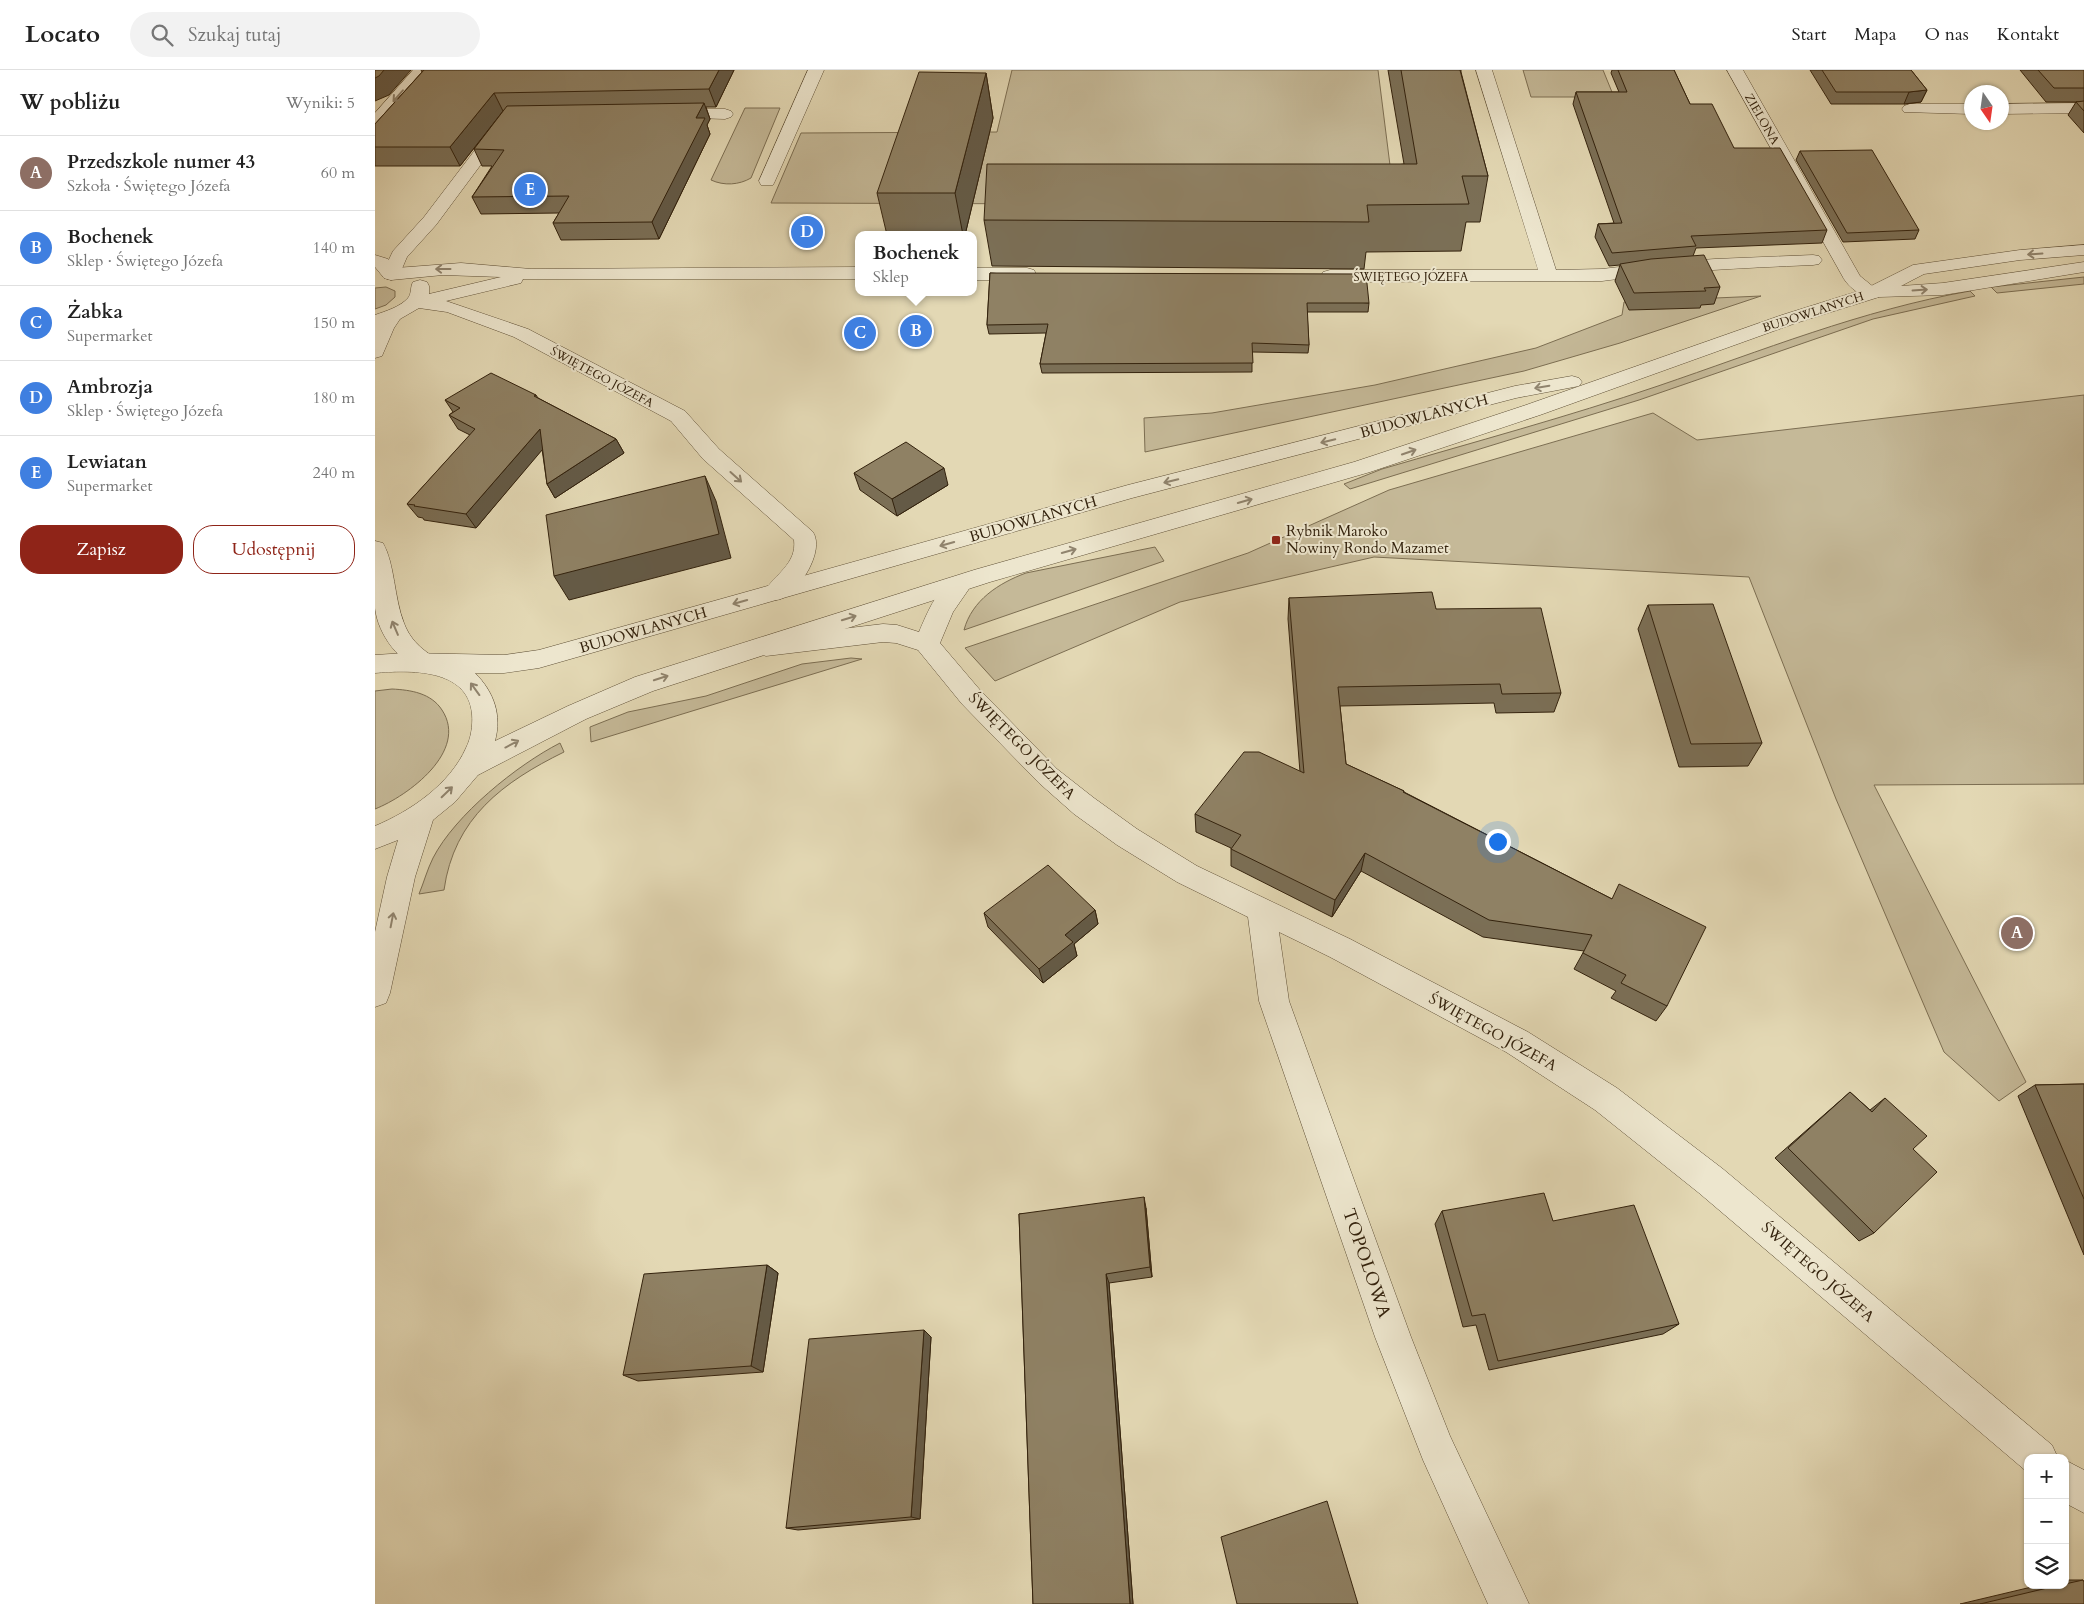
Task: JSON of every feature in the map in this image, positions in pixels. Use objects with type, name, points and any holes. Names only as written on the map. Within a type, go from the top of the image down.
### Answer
[{"type":"street","points":[[375,123],[421,70]]},
{"type":"street","points":[[767,181],[817,70]]},
{"type":"street","points":[[1484,70],[1549,276]]},
{"type":"street","name":"ZIELONA","points":[[1735,70],[1853,279],[1871,293]]},
{"type":"street","points":[[2009,109],[2084,108]]},
{"type":"street","points":[[1910,109],[1964,109]]},
{"type":"street","points":[[657,115],[725,114]]},
{"type":"street","points":[[383,275],[430,222],[509,116]]},
{"type":"street","name":"BUDOWLANYCH","points":[[469,767],[537,730],[594,703],[644,684],[961,583],[1362,467],[1533,410],[1641,370],[1871,293],[1919,269],[2021,255],[2084,250]]},
{"type":"street","points":[[375,260],[382,263],[383,275]]},
{"type":"street","name":"ŚWIĘTEGO JÓZEFA","points":[[1317,276],[1603,275],[1645,269],[1715,264],[1813,260]]},
{"type":"street","name":"BUDOWLANYCH","points":[[1871,293],[1943,289],[2084,267]]},
{"type":"street","points":[[383,275],[426,269],[492,269],[531,275],[855,273]]},
{"type":"street","points":[[977,274],[1042,274]]},
{"type":"street","points":[[383,275],[404,275],[417,281],[420,291],[413,302]]},
{"type":"street","points":[[375,321],[393,315],[413,302],[531,275]]},
{"type":"street","name":"ŚWIĘTEGO JÓZEFA","points":[[413,302],[450,307],[521,333],[678,416],[701,443],[731,472],[805,537],[805,551],[798,568],[776,592]]},
{"type":"street","points":[[375,352],[384,328],[393,315]]},
{"type":"street","name":"BUDOWLANYCH","points":[[375,664],[394,662],[504,664],[539,659],[1128,492],[1515,392],[1641,370]]},
{"type":"street","points":[[375,549],[389,615],[401,643],[412,656],[460,675],[469,682],[481,698],[486,719],[485,730],[479,749],[469,767],[449,791],[406,824],[375,838]]},
{"type":"street","points":[[753,648],[883,633],[897,634],[927,644],[935,618],[949,596],[961,583]]},
{"type":"street","name":"ŚWIĘTEGO JÓZEFA","points":[[927,644],[971,697],[1048,776],[1084,806],[1127,837],[1187,874],[1339,948],[1517,1042],[1606,1099],[1711,1181],[2034,1454]]},
{"type":"street","points":[[375,993],[383,968],[407,855],[422,813]]},
{"type":"street","name":"TOPOLOWA","points":[[1261,910],[1274,1001],[1387,1318],[1436,1447],[1509,1604]]},
{"type":"street","points":[[2069,1482],[2084,1494]]},
{"type":"shaded area","points":[[1012,70],[1378,70],[1395,205],[771,203],[801,133],[997,132]]},
{"type":"shaded area","points":[[1523,70],[1603,70],[1614,97],[1531,97]]},
{"type":"shaded area","points":[[745,108],[780,108],[751,178],[731,184],[711,180]]},
{"type":"shaded area","points":[[2084,277],[2084,284],[1997,293],[1991,287]]},
{"type":"shaded area","points":[[386,287],[395,291],[395,297],[386,305],[375,309],[375,288]]},
{"type":"shaded area","points":[[1970,291],[1975,296],[1873,319],[1639,400],[1350,489],[1344,484],[1382,469],[1555,419],[1658,386],[1812,332],[1890,309]]},
{"type":"shaded area","points":[[1761,296],[1620,343],[1524,371],[1145,452],[1144,418],[1212,413],[1375,385],[1536,348],[1622,315],[1624,302]]},
{"type":"shaded area","points":[[2084,395],[2084,784],[1874,785],[2026,1082],[1999,1101],[1944,1052],[1836,799],[1749,577],[1374,557],[1180,602],[995,681],[965,648],[1248,553],[1389,490],[1653,413],[1697,440]]},
{"type":"shaded area","points":[[1155,547],[1164,561],[964,630],[968,619],[980,601],[1016,577],[1026,573]]},
{"type":"shaded area","points":[[851,658],[862,659],[591,742],[590,727],[628,712],[706,696],[802,664]]},
{"type":"shaded area","points":[[406,690],[426,696],[437,704],[442,710],[448,725],[448,741],[441,756],[431,770],[418,783],[403,794],[375,809],[375,691]]},
{"type":"shaded area","points":[[560,743],[564,752],[521,776],[502,790],[485,805],[470,823],[458,842],[444,890],[419,894],[433,858],[456,825],[507,778],[543,752]]},
{"type":"building","points":[[375,70],[384,70],[375,78]]},
{"type":"building","points":[[424,70],[719,70],[709,89],[494,93],[450,147],[375,147],[375,124]]},
{"type":"building","points":[[1401,70],[1460,70],[1488,176],[1462,176],[1469,204],[1367,205],[1369,222],[984,220],[987,164],[1417,164]]},
{"type":"building","points":[[1618,70],[1674,70],[1690,104],[1712,104],[1734,148],[1780,148],[1827,230],[1691,236],[1696,246],[1612,253],[1598,224],[1622,223],[1576,92],[1627,92]]},
{"type":"building","points":[[1822,70],[1911,70],[1927,90],[1909,92],[1836,92]]},
{"type":"building","points":[[2038,70],[2084,70],[2084,88],[2054,88]]},
{"type":"building","points":[[919,72],[986,73],[955,193],[877,193]]},
{"type":"building","points":[[2084,101],[2084,111],[2076,102]]},
{"type":"building","points":[[704,103],[696,118],[705,118],[652,222],[553,223],[569,196],[472,197],[504,150],[474,149],[507,106]]},
{"type":"building","points":[[1872,150],[1919,230],[1847,233],[1800,151]]},
{"type":"building","points":[[1704,255],[1720,287],[1704,288],[1706,291],[1634,293],[1620,264],[1651,259]]},
{"type":"building","points":[[990,273],[1366,274],[1369,303],[1307,303],[1309,345],[1252,343],[1253,363],[1040,364],[1048,324],[987,325]]},
{"type":"building","points":[[491,373],[536,395],[534,396],[616,439],[547,484],[540,429],[466,514],[407,504],[475,429],[449,415],[460,408],[445,400]]},
{"type":"building","points":[[906,442],[944,468],[892,499],[854,473]]},
{"type":"building","points":[[705,476],[719,534],[554,576],[546,515]]},
{"type":"building","points":[[1432,592],[1436,609],[1541,608],[1561,693],[1502,694],[1500,684],[1338,687],[1346,764],[1404,791],[1612,899],[1619,884],[1706,927],[1667,1006],[1621,983],[1626,975],[1583,953],[1592,935],[1489,920],[1365,853],[1335,900],[1231,849],[1241,835],[1195,814],[1244,752],[1259,752],[1304,773],[1289,598]]},
{"type":"building","points":[[1713,604],[1762,743],[1691,744],[1648,605]]},
{"type":"building","points":[[1048,865],[1095,910],[1065,935],[1073,942],[1039,969],[984,913]]},
{"type":"building","points":[[2084,1084],[2084,1199],[2035,1085]]},
{"type":"building","points":[[1850,1092],[1872,1112],[1885,1098],[1927,1136],[1913,1149],[1937,1172],[1874,1233],[1788,1148]]},
{"type":"building","points":[[1544,1193],[1553,1221],[1634,1205],[1679,1324],[1498,1361],[1485,1314],[1472,1316],[1442,1211]]},
{"type":"building","points":[[1144,1197],[1150,1267],[1106,1274],[1130,1604],[1033,1604],[1019,1214]]},
{"type":"building","points":[[767,1265],[751,1366],[623,1375],[644,1274]]},
{"type":"building","points":[[924,1330],[911,1517],[786,1528],[809,1339]]},
{"type":"building","points":[[1327,1501],[1358,1604],[1237,1604],[1221,1537]]},
{"type":"building","points":[[2083,1580],[2084,1604],[1980,1604],[2043,1589],[2069,1589],[2069,1583]]},
{"type":"place","name":"Lewiatan","points":[[530,190]]},
{"type":"place","name":"Ambrozja","points":[[807,232]]},
{"type":"place","name":"Bochenek","points":[[916,331]]},
{"type":"place","name":"Żabka","points":[[860,333]]},
{"type":"place","name":"Rybnik Maroko Nowiny Rondo Mazamet","points":[[1276,540]]},
{"type":"place","name":"Przedszkole numer 43","points":[[2017,933]]}]
